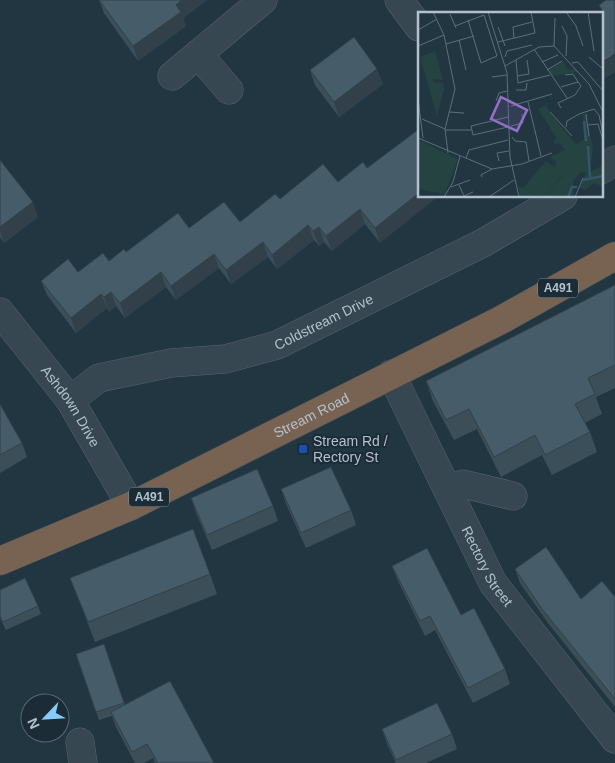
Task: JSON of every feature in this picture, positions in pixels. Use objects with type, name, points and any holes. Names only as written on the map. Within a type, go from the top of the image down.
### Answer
[{"type":"highway","name":"Stream Road","points":[[0,562],[131,506],[501,320],[615,256]]},
{"type":"street","points":[[172,76],[263,0]]},
{"type":"street","points":[[399,0],[418,14]]},
{"type":"street","points":[[198,54],[229,90]]},
{"type":"street","points":[[602,169],[615,160]]},
{"type":"street","name":"Coldstream Drive","points":[[70,400],[99,378],[172,363],[225,359],[277,345],[483,243],[557,198]]},
{"type":"street","name":"Ashdown Drive","points":[[0,312],[70,400],[131,506]]},
{"type":"street","name":"Rectory Street","points":[[392,374],[493,583],[615,739]]},
{"type":"street","points":[[448,490],[463,484],[514,496]]},
{"type":"building","points":[[99,0],[182,0],[176,5],[181,12],[133,46]]},
{"type":"building","points":[[606,0],[615,0],[615,54],[602,62],[602,12],[600,12],[602,10],[599,5]]},
{"type":"building","points":[[354,37],[377,69],[334,102],[310,70]]},
{"type":"building","points":[[418,130],[418,194],[375,228],[360,209],[326,236],[319,227],[313,231],[308,225],[272,255],[263,242],[226,270],[214,254],[171,286],[161,272],[120,303],[111,292],[104,297],[101,294],[71,318],[41,281],[68,259],[78,272],[103,253],[109,261],[124,249],[126,252],[178,213],[189,228],[224,202],[240,222],[275,194],[280,199],[323,164],[338,182],[363,162],[367,168]]},
{"type":"building","points":[[0,160],[33,202],[0,227]]},
{"type":"building","points":[[615,285],[615,365],[588,378],[595,394],[575,404],[590,432],[545,455],[535,435],[494,457],[469,409],[446,420],[426,381]]},
{"type":"building","points":[[0,404],[22,443],[0,455]]},
{"type":"building","points":[[331,467],[351,510],[301,533],[281,489]]},
{"type":"building","points":[[257,469],[273,506],[207,535],[191,498]]},
{"type":"building","points":[[193,529],[210,574],[88,622],[70,578]]},
{"type":"building","points":[[546,547],[581,599],[602,581],[615,597],[615,699],[542,609],[515,569]]},
{"type":"building","points":[[427,548],[461,615],[474,608],[505,669],[468,688],[430,616],[420,621],[392,566]]},
{"type":"building","points":[[25,578],[38,606],[3,622],[0,616],[0,590]]},
{"type":"building","points":[[104,644],[124,703],[96,712],[76,654]]},
{"type":"building","points":[[170,681],[214,763],[158,763],[147,744],[132,752],[111,712]]},
{"type":"building","points":[[437,703],[452,734],[396,760],[382,729]]},
{"type":"place","name":"Stream Rd / Rectory St","points":[[303,449]]}]
